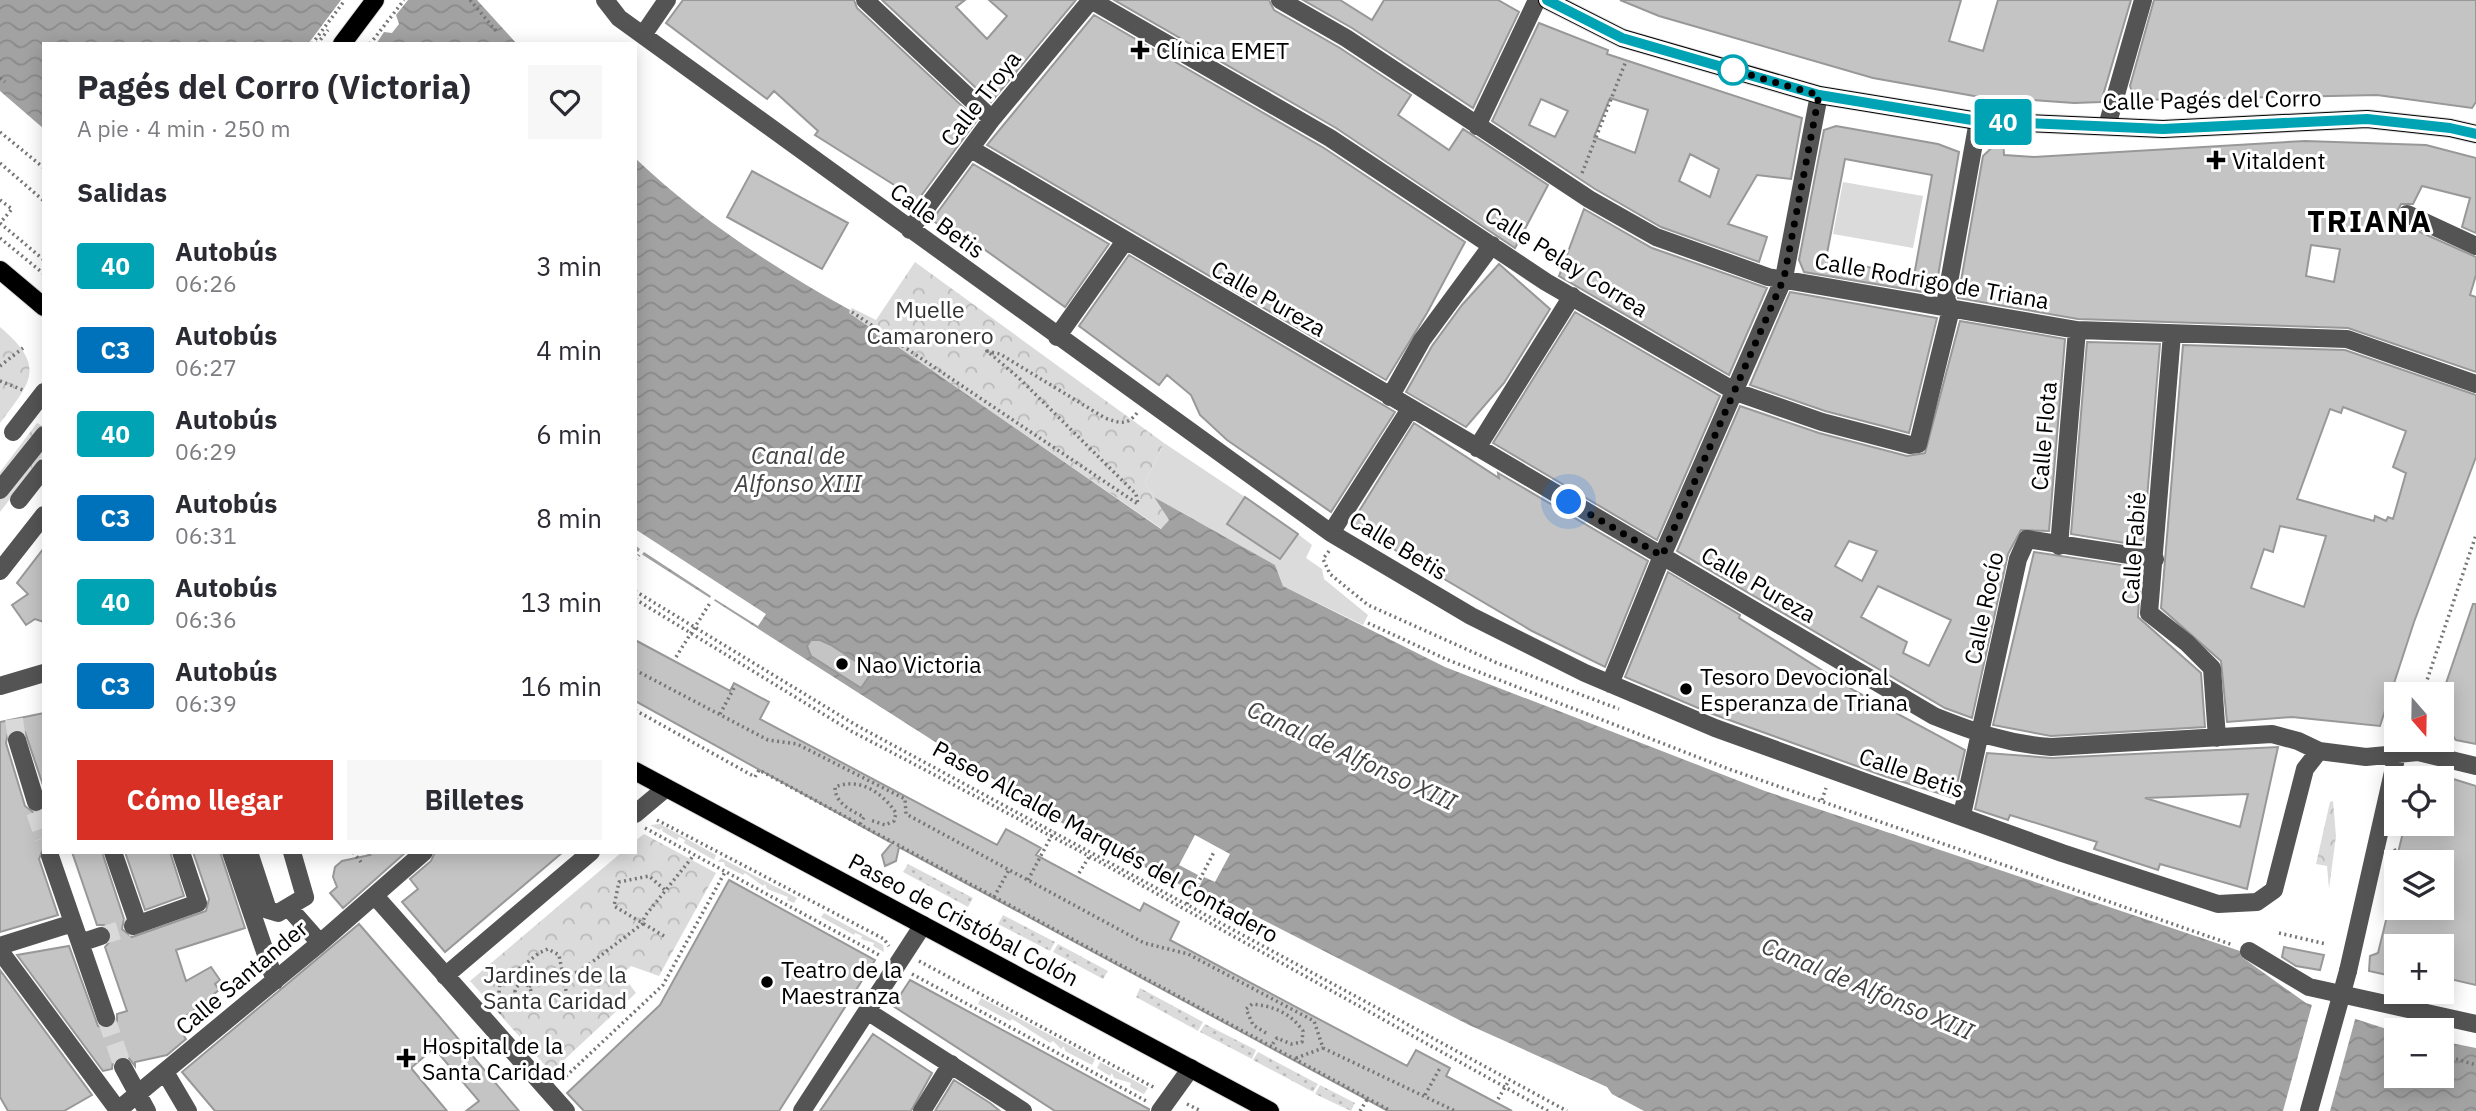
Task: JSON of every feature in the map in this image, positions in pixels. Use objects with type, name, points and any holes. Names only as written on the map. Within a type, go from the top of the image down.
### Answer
[{"type":"main road","points":[[344,42],[375,0]]},
{"type":"main road","name":"Calle Pagés del Corro","points":[[1547,0],[1622,38],[1819,95],[1978,121],[2163,129],[2367,119],[2450,128],[2476,134]]},
{"type":"main road","points":[[0,270],[42,305]]},
{"type":"main road","name":"Paseo de Cristóbal Colón","points":[[637,772],[1270,1111]]},
{"type":"street","name":"Calle Betis","points":[[606,0],[619,18],[1331,533],[1471,616],[1610,684],[1715,728],[2062,853],[2211,903],[2257,902],[2270,894],[2277,885],[2305,769],[2319,751]]},
{"type":"street","points":[[643,35],[667,0]]},
{"type":"street","points":[[865,0],[992,119]]},
{"type":"street","name":"Calle Troya","points":[[910,230],[992,119],[1091,0]]},
{"type":"street","name":"Calle Pelay Correa","points":[[1091,0],[1330,138],[1572,296],[1736,391],[1822,422],[1916,445],[1951,309]]},
{"type":"street","name":"Calle Rodrigo de Triana","points":[[1280,0],[1346,38],[1589,199],[1656,237],[1768,276],[2077,330],[2347,339],[2476,384]]},
{"type":"street","points":[[1477,126],[1537,0]]},
{"type":"street","points":[[2107,126],[2143,0]]},
{"type":"street","points":[[1610,684],[1662,556],[1784,278],[1819,95]]},
{"type":"street","points":[[1951,309],[1946,299],[1978,121]]},
{"type":"street","name":"Calle Pureza","points":[[971,149],[1934,716],[2010,743],[2051,747],[2272,734],[2298,741],[2319,751],[2366,757],[2384,752]]},
{"type":"street","points":[[2407,214],[2476,246]]},
{"type":"street","points":[[1057,337],[1125,241]]},
{"type":"street","points":[[1390,397],[1422,340],[1492,245]]},
{"type":"street","points":[[1477,448],[1572,296]]},
{"type":"street","name":"Calle Flota","points":[[2059,546],[2077,330]]},
{"type":"street","name":"Calle Fabié","points":[[2172,334],[2160,550],[2149,613],[2187,643],[2212,668],[2217,738]]},
{"type":"street","points":[[13,432],[42,395]]},
{"type":"street","points":[[1331,533],[1410,409]]},
{"type":"street","points":[[0,490],[42,438]]},
{"type":"street","points":[[19,500],[42,471]]},
{"type":"street","points":[[0,571],[42,518]]},
{"type":"street","name":"Calle Rocío","points":[[1979,734],[2021,548],[2027,538],[2059,546],[2160,550]]},
{"type":"street","points":[[4,682],[42,673]]},
{"type":"street","points":[[1962,815],[1979,734]]},
{"type":"street","points":[[17,740],[37,804]]},
{"type":"street","points":[[2308,1111],[2348,971],[2397,752]]},
{"type":"street","name":"Calle Pureza","points":[[2418,752],[2476,766]]},
{"type":"street","points":[[640,821],[666,788]]},
{"type":"street","points":[[114,854],[136,925],[198,903],[182,854]]},
{"type":"street","points":[[233,854],[275,981]]},
{"type":"street","points":[[250,854],[268,910],[278,913],[290,909],[305,897],[293,854]]},
{"type":"street","name":"Calle Santander","points":[[117,1110],[143,1103],[165,1072],[422,854]]},
{"type":"street","points":[[445,976],[589,854]]},
{"type":"street","points":[[50,856],[106,1018]]},
{"type":"street","points":[[375,896],[566,1111]]},
{"type":"street","points":[[290,909],[320,943]]},
{"type":"street","points":[[0,946],[74,923]]},
{"type":"street","points":[[802,1111],[923,925]]},
{"type":"street","points":[[80,943],[101,936]]},
{"type":"street","points":[[0,951],[117,1110]]},
{"type":"street","points":[[2249,951],[2309,987],[2476,1024]]},
{"type":"street","points":[[867,1011],[1023,1111]]},
{"type":"street","points":[[922,1111],[950,1064]]},
{"type":"street","points":[[123,1068],[143,1103]]},
{"type":"street","points":[[1157,1108],[1191,1068]]},
{"type":"street","points":[[165,1072],[188,1111]]},
{"type":"path","points":[[314,42],[345,0]]},
{"type":"path","points":[[372,42],[404,0]]},
{"type":"path","points":[[470,0],[496,31]]},
{"type":"path","points":[[1579,181],[1626,61]]},
{"type":"path","points":[[0,78],[5,82]]},
{"type":"path","points":[[0,132],[42,166]]},
{"type":"path","points":[[0,163],[42,199]]},
{"type":"path","points":[[0,200],[12,209],[0,223],[42,258]]},
{"type":"path","points":[[0,238],[42,272]]},
{"type":"path","points":[[852,312],[1138,504],[1136,494],[987,351],[1000,354],[1105,418],[1121,424],[1137,414]]},
{"type":"path","points":[[0,366],[23,348]]},
{"type":"path","points":[[0,381],[25,391]]},
{"type":"path","points":[[2425,682],[2476,536]]},
{"type":"path","points":[[1329,551],[1323,559],[1330,575],[1368,605],[1497,663],[1619,709]]},
{"type":"path","name":"Paseo Alcalde Marqués del Contadero","points":[[637,592],[854,724],[1092,851],[1508,1082],[1567,1111]]},
{"type":"path","points":[[637,599],[851,731],[1089,856],[1504,1089],[1548,1111]]},
{"type":"path","points":[[676,657],[710,603]]},
{"type":"path","points":[[1368,623],[1511,685],[1726,768],[2249,951]]},
{"type":"path","points":[[637,671],[768,740],[797,744],[905,799],[905,814],[1144,943],[1188,954],[1314,1021],[1323,1048]]},
{"type":"path","points":[[720,714],[734,688]]},
{"type":"path","points":[[637,711],[755,777],[759,770],[1273,1044],[1391,1111]]},
{"type":"path","points":[[860,824],[864,817],[841,802],[835,795],[835,787],[845,783],[862,785],[878,793],[896,813],[894,821],[885,825],[870,820]]},
{"type":"path","points":[[1822,800],[1826,788]]},
{"type":"path","points":[[662,820],[884,939]]},
{"type":"path","points":[[640,821],[694,855],[883,957]]},
{"type":"path","points":[[1028,880],[1054,831]]},
{"type":"path","points":[[1079,873],[1092,851]]},
{"type":"path","points":[[1187,904],[1214,852]]},
{"type":"path","points":[[354,854],[361,862]]},
{"type":"path","points":[[529,987],[524,984],[517,987],[517,996],[528,998],[529,987],[540,978],[579,972],[642,924],[645,916],[694,855]]},
{"type":"path","points":[[994,897],[1009,870]]},
{"type":"path","points":[[573,1069],[663,985],[725,872]]},
{"type":"path","points":[[664,936],[614,906],[617,884],[649,876],[665,890]]},
{"type":"path","points":[[2279,933],[2326,944]]},
{"type":"path","points":[[497,1015],[500,984],[539,953],[554,950],[559,955],[569,1006]]},
{"type":"path","points":[[923,961],[1153,1087]]},
{"type":"path","points":[[909,972],[1157,1108]]},
{"type":"path","points":[[1266,1033],[1248,1018],[1246,1009],[1252,1004],[1282,1011],[1295,1019],[1303,1031],[1302,1042],[1291,1044],[1277,1038],[1273,1044]]},
{"type":"path","points":[[1296,1058],[1323,1048],[1455,1111]]},
{"type":"path","points":[[2456,1059],[2476,1065]]},
{"type":"path","points":[[1425,1095],[1440,1068]]},
{"type":"path","points":[[1498,1099],[1508,1082]]},
{"type":"path","points":[[1360,1111],[1368,1098]]},
{"type":"path","points":[[1186,1104],[1201,1111]]},
{"type":"green space","points":[[1843,182],[1923,196],[1913,248],[1833,234]]},
{"type":"green space","name":"Muelle Camaronero","points":[[915,262],[1164,443],[1145,483],[1169,520],[1162,529],[848,313],[852,308],[876,320]]},
{"type":"green space","points":[[0,327],[24,353],[29,363],[29,374],[20,396],[0,423]]},
{"type":"green space","points":[[37,423],[42,426],[42,458],[0,512],[0,472]]},
{"type":"green space","points":[[1164,443],[1245,497],[1227,524],[1280,559],[1298,534],[1312,545],[1306,558],[1322,569],[1324,579],[1368,615],[1363,625],[1283,586],[1275,565],[1154,497],[1145,483]]},
{"type":"green space","points":[[2333,801],[2336,836],[2329,889],[2327,866],[2316,864],[2330,802]]},
{"type":"green space","points":[[660,824],[716,855],[714,860],[684,843],[685,840],[679,837],[677,840],[662,831],[663,828],[659,830],[650,825]]},
{"type":"green space","name":"Jardines de la Santa Caridad","points":[[644,834],[716,873],[659,976],[631,966],[622,974],[636,993],[551,1072],[470,981],[620,854],[637,854],[637,839]]},
{"type":"green space","points":[[721,858],[797,898],[794,903],[787,900],[788,897],[767,889],[765,884],[763,886],[745,873],[743,875],[725,866],[724,862],[718,862]]},
{"type":"green space","points":[[908,864],[973,898],[968,907],[903,872]]},
{"type":"green space","points":[[824,913],[883,945],[884,952],[873,946],[874,943],[861,939],[862,936],[855,933],[854,935],[821,917]]},
{"type":"green space","points":[[1003,915],[1055,942],[1050,951],[998,924]]},
{"type":"green space","points":[[1058,944],[1108,971],[1103,979],[1053,952]]},
{"type":"green space","points":[[1140,988],[1203,1022],[1198,1031],[1136,997]]},
{"type":"green space","points":[[981,998],[1095,1059],[1092,1065],[1065,1051],[1064,1046],[1061,1049],[1053,1041],[1050,1043],[1012,1019],[1010,1021],[978,1004]]},
{"type":"green space","points":[[1205,1024],[1256,1050],[1252,1059],[1200,1032]]},
{"type":"green space","points":[[1258,1052],[1318,1084],[1313,1092],[1253,1060]]},
{"type":"green space","points":[[1100,1062],[1148,1088],[1144,1094],[1130,1087],[1131,1083],[1114,1078],[1112,1073],[1110,1076],[1097,1068]]},
{"type":"green space","points":[[1320,1085],[1355,1103],[1351,1111],[1315,1094]]},
{"type":"water","points":[[0,0],[477,0],[515,42],[42,42],[42,127],[0,91]]},
{"type":"water","name":"Canal de Alfonso XIII","points":[[637,160],[711,222],[793,277],[850,310],[849,313],[1161,529],[1169,520],[1154,497],[1275,565],[1283,586],[1445,667],[1765,791],[2243,952],[2243,958],[2306,1003],[2384,1028],[2384,1088],[2454,1088],[2454,1044],[2476,1048],[2476,1111],[1644,1111],[1612,1094],[1607,1087],[1469,1025],[1214,895],[1209,899],[1084,837],[637,551]]},
{"type":"pier","points":[[341,0],[408,0],[396,15],[399,24],[392,33],[384,32],[377,42],[310,42]]},
{"type":"pier","points":[[637,530],[766,614],[758,626],[715,599],[712,604],[708,602],[711,596],[644,552],[641,556],[637,554],[640,549],[637,547]]},
{"type":"pier","points":[[1195,835],[1230,854],[1215,882],[1204,877],[1196,893],[1190,890],[1198,875],[1179,865]]},
{"type":"pier","points":[[2313,1001],[2356,1016],[2330,1111],[2283,1111]]},
{"type":"building","points":[[683,0],[854,0],[857,8],[977,120],[918,200],[815,135],[818,131],[774,91],[767,99],[666,23]]},
{"type":"building","points":[[882,0],[965,0],[956,7],[987,39],[1007,16],[989,0],[1076,0],[991,102]]},
{"type":"building","points":[[1114,0],[1269,0],[1274,10],[1340,48],[1411,95],[1398,115],[1449,150],[1463,129],[1548,185],[1515,248],[1336,128]]},
{"type":"building","points":[[1303,0],[1340,0],[1372,20],[1384,0],[1498,0],[1519,12],[1473,108],[1352,28]]},
{"type":"building","points":[[1620,0],[1961,0],[1949,41],[1983,51],[1998,0],[2131,0],[2101,102],[2074,103],[1974,96],[1873,78],[1659,16]]},
{"type":"building","points":[[2154,0],[2476,0],[2476,102],[2472,108],[2377,95],[2135,100],[2130,86]]},
{"type":"building","points":[[1094,15],[1324,148],[1465,242],[1427,313],[1386,380],[987,145]]},
{"type":"building","points":[[1539,23],[1608,50],[1607,54],[1802,118],[1791,179],[1757,175],[1728,224],[1767,237],[1759,262],[1661,227],[1595,189],[1492,121]],"holes":[[[1610,98],[1648,110],[1635,153],[1594,137]],[[1541,99],[1568,111],[1555,137],[1529,125]],[[1690,154],[1719,169],[1710,197],[1679,181]]]},
{"type":"building","points":[[1836,126],[1938,144],[1959,152],[1935,294],[1804,272],[1799,260],[1824,130]],"holes":[[[1845,159],[1932,175],[1914,276],[1826,259]]]},
{"type":"building","points":[[2003,137],[2004,155],[2034,157],[2305,141],[2426,145],[2476,158],[2476,233],[2462,227],[2470,198],[2422,186],[2413,204],[2401,204],[2396,214],[2402,224],[2476,257],[2476,275],[2470,295],[2476,297],[2476,372],[2348,328],[2078,319],[1958,298],[1983,156]],"holes":[[[2311,245],[2340,249],[2334,282],[2306,276]]]},
{"type":"building","points":[[973,164],[1109,244],[1065,307],[953,227],[949,232],[932,220]]},
{"type":"building","points":[[752,171],[848,223],[822,269],[727,217]]},
{"type":"building","points":[[1584,209],[1652,248],[1767,288],[1729,375],[1559,276]]},
{"type":"building","points":[[1129,255],[1395,412],[1331,512],[1227,440],[1200,415],[1191,395],[1167,375],[1159,385],[1079,326]]},
{"type":"building","points":[[1499,264],[1550,309],[1504,383],[1466,427],[1406,392],[1432,346],[1462,305]]},
{"type":"building","points":[[1790,292],[1937,318],[1909,433],[1825,411],[1750,385]]},
{"type":"building","points":[[1575,312],[1720,396],[1657,540],[1493,443]]},
{"type":"building","points":[[1960,321],[2065,339],[2049,531],[2021,530],[2008,554],[1972,718],[1945,708],[1677,551],[1740,406],[1819,433],[1907,456],[1925,453]],"holes":[[[1849,541],[1877,551],[1862,581],[1835,566]],[[1878,586],[1951,620],[1929,666],[1903,653],[1907,642],[1861,617]]]},
{"type":"building","points":[[2087,342],[2160,344],[2143,546],[2071,534]]},
{"type":"building","points":[[2183,345],[2345,350],[2476,395],[2476,457],[2394,682],[2384,682],[2384,714],[2380,726],[2292,717],[2227,722],[2221,661],[2161,608]],"holes":[[[2343,407],[2406,431],[2393,467],[2406,473],[2393,519],[2388,517],[2386,521],[2375,516],[2374,521],[2297,499],[2330,409],[2341,413]],[[2280,526],[2326,536],[2304,607],[2251,588],[2264,549],[2273,552]]]},
{"type":"building","points":[[1414,423],[1499,478],[1498,473],[1648,561],[1605,667],[1532,631],[1351,524]]},
{"type":"building","points":[[1245,497],[1298,534],[1280,559],[1227,524]]},
{"type":"building","points":[[42,551],[42,621],[35,619],[26,625],[12,605],[28,594],[17,583]]},
{"type":"building","points":[[2034,552],[2141,568],[2138,617],[2201,673],[2205,727],[2051,736],[1993,725]]},
{"type":"building","points":[[1668,572],[1740,615],[1739,618],[1855,691],[1965,750],[1954,798],[1884,776],[1710,713],[1625,677]]},
{"type":"building","points":[[2473,604],[2476,604],[2476,744],[2454,737],[2454,682],[2446,682]]},
{"type":"building","name":"Nao Victoria","points":[[811,640],[820,640],[831,645],[872,672],[861,688],[811,656],[807,646]]},
{"type":"building","points":[[637,641],[730,691],[734,683],[769,702],[760,719],[997,845],[1006,829],[1041,848],[1036,855],[1140,911],[1144,903],[1179,922],[1170,940],[1407,1066],[1416,1050],[1450,1068],[1446,1076],[1512,1111],[1388,1111],[899,847],[896,861],[885,866],[882,855],[892,843],[637,702]]},
{"type":"building","points":[[42,713],[42,782],[25,732],[13,729],[8,733],[6,743],[25,806],[34,813],[42,811],[42,852],[39,859],[58,915],[0,932],[0,722]]},
{"type":"building","points":[[2278,747],[2247,889],[2160,864],[2158,870],[2094,849],[2097,842],[2010,815],[2008,820],[1975,809],[1987,753],[2052,758]],"holes":[[[2248,794],[2240,827],[2145,798]]]},
{"type":"building","points":[[2454,779],[2476,786],[2476,985],[2454,980],[2454,934],[2384,934],[2384,974],[2369,971],[2370,956],[2378,953],[2386,920],[2454,920],[2454,850],[2399,850],[2402,836],[2454,836]]},
{"type":"building","points":[[73,854],[103,854],[124,919],[122,929],[132,937],[206,911],[209,899],[194,854],[221,854],[245,928],[176,950],[186,981],[211,967],[220,980],[215,984],[219,990],[176,1024],[186,1039],[167,1055],[135,1062],[135,1066],[128,1057],[118,1057],[113,1062],[112,1069],[103,1071],[17,955],[69,946],[98,1026],[110,1028],[117,1021],[117,1014],[127,1011],[105,947],[112,939],[111,932],[104,925],[97,925]]},
{"type":"building","points":[[126,854],[171,854],[184,896],[145,910]]},
{"type":"building","points":[[404,854],[343,908],[330,893],[337,887],[333,877],[335,867],[342,861],[370,855]]},
{"type":"building","points":[[434,854],[561,854],[445,952],[402,902],[418,889],[410,879],[431,861]]},
{"type":"building","name":"Teatro de la Maestranza","points":[[729,880],[875,960],[779,1111],[584,1111],[567,1093],[660,1005]]},
{"type":"building","points":[[359,924],[519,1111],[466,1111],[479,1101],[434,1048],[411,1068],[447,1111],[215,1111],[182,1072]]},
{"type":"building","points":[[2284,947],[2324,955],[2320,970],[2296,966],[2282,957]]},
{"type":"building","points":[[0,970],[92,1095],[64,1111],[8,1111],[0,1097]]},
{"type":"building","points":[[910,980],[1149,1111],[1055,1111],[893,1006]]},
{"type":"building","points":[[873,1034],[932,1073],[911,1111],[820,1111]]},
{"type":"building","points":[[954,1080],[990,1103],[1000,1111],[935,1111]]},
{"type":"tunnel","points":[[14,719],[17,740]]},
{"type":"tunnel","points":[[35,812],[42,832]]},
{"type":"tunnel","points":[[101,936],[133,926]]},
{"type":"tunnel","points":[[106,1018],[123,1067]]},
{"type":"bus line","name":"40","points":[[1547,0],[1622,38],[1819,95],[1978,121],[2163,129],[2367,119],[2450,128],[2476,134]]},
{"type":"place","name":"Clínica EMET","points":[[1140,50]]},
{"type":"place","name":"Vitaldent","points":[[2216,160]]},
{"type":"place","name":"Nao Victoria","points":[[842,664]]},
{"type":"place","name":"Tesoro Devocional Esperanza de Triana","points":[[1686,689]]},
{"type":"place","name":"Teatro de la Maestranza","points":[[767,982]]},
{"type":"place","name":"Hospital de la Santa Caridad","points":[[406,1058]]},
{"type":"district","name":"TRIANA","points":[[2370,220]]},
{"type":"route","points":[[1569,502],[1662,556],[1784,278],[1819,95],[1733,70]]}]
